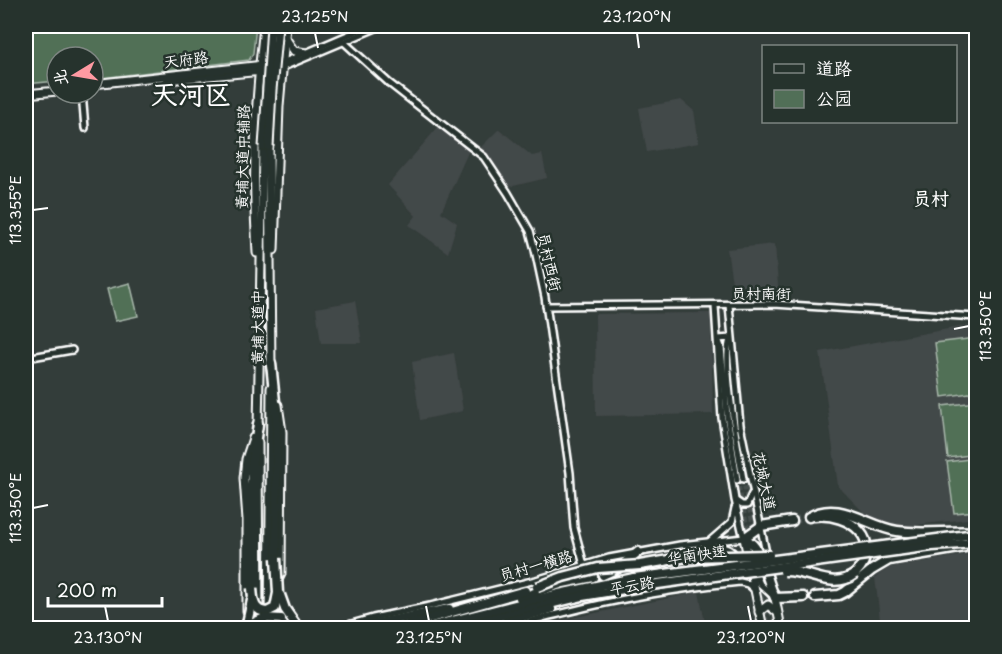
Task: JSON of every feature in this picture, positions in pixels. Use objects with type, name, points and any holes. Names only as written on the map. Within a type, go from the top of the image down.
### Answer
[{"type":"highway","points":[[252,588],[254,603],[258,609],[264,613],[274,609],[278,601],[277,430],[272,363]]},
{"type":"highway","points":[[246,628],[252,588],[252,465],[258,424]]},
{"type":"highway","points":[[739,572],[803,572],[834,582],[846,580],[855,574],[864,563],[866,552],[865,539],[858,527],[838,517],[821,515],[806,517],[830,509],[884,528],[904,532],[976,533]]},
{"type":"highway","points":[[792,521],[761,526],[744,538],[757,547],[768,584],[775,598],[803,597]]},
{"type":"highway","name":"华南快速","points":[[430,627],[559,594],[823,553],[976,533]]},
{"type":"highway","points":[[815,597],[839,595],[845,592],[872,570],[889,560],[976,544]]},
{"type":"highway","name":"华南快速","points":[[452,628],[635,583],[739,572],[932,546],[976,544]]},
{"type":"highway","points":[[603,575],[618,568],[638,552]]},
{"type":"highway","points":[[398,628],[589,570],[687,557],[823,553]]},
{"type":"highway","points":[[276,558],[282,602],[297,628]]},
{"type":"highway","points":[[430,627],[476,610],[593,577]]},
{"type":"highway","points":[[497,628],[506,622],[635,583]]},
{"type":"highway","points":[[353,628],[440,610],[473,606]]},
{"type":"highway","points":[[246,628],[256,621],[271,617],[284,620],[297,628]]},
{"type":"highway","points":[[268,628],[283,628]]},
{"type":"main road","points":[[268,26],[277,29],[285,26],[281,66],[272,270]]},
{"type":"main road","name":"黄埔大道中辅路","points":[[259,289],[255,219],[257,104],[260,68],[268,26]]},
{"type":"main road","name":"黄埔大道中","points":[[259,628],[259,289],[266,147],[268,26]]},
{"type":"main road","name":"黄埔大道中","points":[[268,628],[272,270],[266,147],[278,26]]},
{"type":"main road","points":[[285,35],[292,50],[306,53]]},
{"type":"main road","name":"天府路","points":[[105,85],[281,66]]},
{"type":"main road","points":[[26,92],[45,90]]},
{"type":"main road","points":[[257,104],[263,97],[269,96],[275,99],[279,106]]},
{"type":"main road","points":[[269,598],[281,574],[282,425],[275,396]]},
{"type":"main road","points":[[246,628],[245,465],[258,424]]},
{"type":"main road","name":"花城大道","points":[[744,538],[763,628]]},
{"type":"main road","name":"花城大道","points":[[775,598],[781,628]]},
{"type":"main road","points":[[759,612],[768,605],[773,607],[778,614]]},
{"type":"street","points":[[281,66],[369,26]]},
{"type":"street","points":[[281,66],[381,26]]},
{"type":"street","name":"员村西街","points":[[344,42],[389,83],[475,149],[490,164],[530,231],[540,268],[570,473],[574,528],[584,565]]},
{"type":"street","points":[[83,105],[85,128]]},
{"type":"street","name":"员村南街","points":[[546,306],[774,304],[976,317]]},
{"type":"street","name":"花城大道","points":[[729,305],[740,425],[775,598]]},
{"type":"street","name":"花城大道","points":[[715,306],[722,418],[735,500],[744,538]]},
{"type":"street","points":[[718,339],[731,338]]},
{"type":"street","name":"花城大道","points":[[718,339],[721,347],[727,415],[740,479],[729,382],[728,346],[731,338]]},
{"type":"street","points":[[26,358],[72,350]]},
{"type":"street","points":[[735,500],[742,505],[747,504],[753,492]]},
{"type":"street","points":[[709,542],[732,522],[735,500]]},
{"type":"street","name":"员村一横路","points":[[337,628],[536,580],[638,552],[744,538]]},
{"type":"street","points":[[694,544],[727,548],[735,553],[737,570],[732,578],[724,583]]},
{"type":"street","name":"平云路","points":[[515,628],[525,623],[592,605],[724,583],[740,582],[755,590]]},
{"type":"shaded area","points":[[681,100],[694,111],[699,143],[647,152],[639,108]]},
{"type":"shaded area","points":[[438,127],[470,148],[441,212],[457,223],[448,253],[409,225],[416,216],[388,185]]},
{"type":"shaded area","points":[[499,129],[532,156],[542,154],[547,178],[509,187],[479,149]]},
{"type":"shaded area","points":[[775,244],[779,299],[735,303],[727,249]]},
{"type":"shaded area","points":[[355,301],[362,343],[321,343],[316,308]]},
{"type":"shaded area","points":[[711,313],[713,414],[596,416],[595,314]]},
{"type":"shaded area","points":[[976,324],[976,518],[898,527],[872,521],[838,486],[820,352]]},
{"type":"shaded area","points":[[454,353],[463,411],[420,420],[412,362]]},
{"type":"shaded area","points":[[976,553],[976,628],[881,628],[875,577],[891,567]]},
{"type":"shaded area","points":[[699,592],[706,628],[537,628],[537,625]]},
{"type":"green space","points":[[26,26],[256,26],[253,53],[249,60],[105,78],[105,45],[45,45],[45,82],[26,84]]},
{"type":"green space","points":[[130,283],[138,316],[115,321],[107,289]]},
{"type":"green space","points":[[976,338],[976,392],[942,397],[935,343]]},
{"type":"green space","points":[[976,402],[976,454],[948,458],[942,406]]},
{"type":"green space","points":[[976,458],[976,511],[954,513],[947,462]]},
{"type":"tunnel","points":[[743,479],[759,551]]},
{"type":"tunnel","points":[[737,480],[749,537]]},
{"type":"tunnel","points":[[792,521],[804,518]]},
{"type":"tunnel","points":[[758,581],[768,628]]},
{"type":"tunnel","points":[[767,589],[775,628]]},
{"type":"district","name":"天河区","points":[[191,95]]},
{"type":"district","name":"员村","points":[[931,199]]}]
